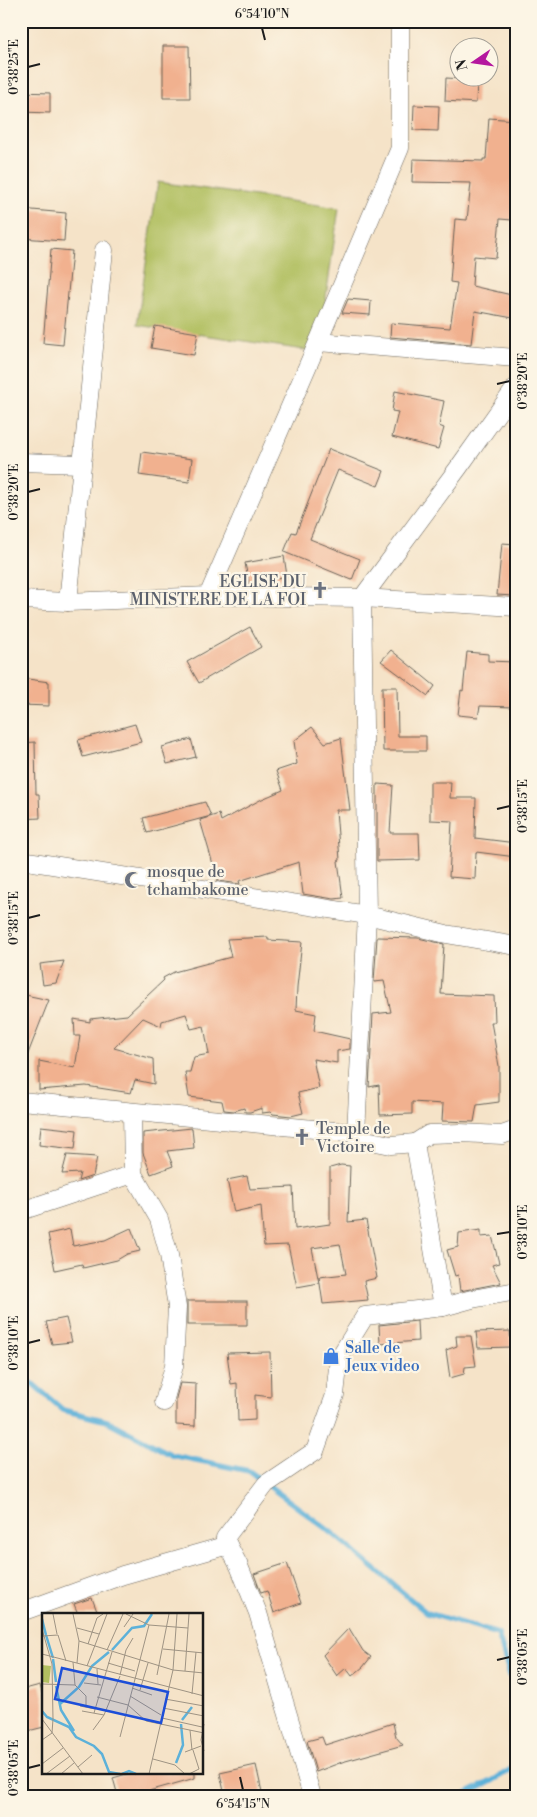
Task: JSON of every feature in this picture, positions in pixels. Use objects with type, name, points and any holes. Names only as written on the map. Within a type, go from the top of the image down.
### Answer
[{"type":"street","points":[[208,596],[400,148],[400,21]]},
{"type":"street","points":[[68,602],[104,250]]},
{"type":"street","points":[[318,342],[516,358]]},
{"type":"street","points":[[516,387],[362,598],[366,915],[356,1133],[361,1140],[390,1145],[414,1143],[429,1134],[460,1132],[502,1135],[516,1130]]},
{"type":"street","points":[[21,462],[81,464]]},
{"type":"street","points":[[21,600],[68,602],[208,596],[362,598],[516,607]]},
{"type":"street","points":[[21,860],[366,915],[446,934],[516,946]]},
{"type":"street","points":[[21,1100],[356,1133]]},
{"type":"street","points":[[132,1112],[133,1174],[159,1219],[169,1255],[177,1307],[174,1366],[164,1402]]},
{"type":"street","points":[[414,1143],[443,1308]]},
{"type":"street","points":[[21,1211],[133,1174]]},
{"type":"street","points":[[312,1796],[258,1612],[240,1566],[225,1538],[266,1484],[315,1451],[335,1396],[339,1358],[365,1316],[443,1308],[472,1299],[516,1291]]},
{"type":"street","points":[[21,1612],[123,1575],[228,1546]]},
{"type":"green space","points":[[158,182],[339,208],[318,352],[137,325]]},
{"type":"building","points":[[163,46],[189,46],[190,98],[163,98]]},
{"type":"building","points":[[446,78],[450,78],[450,88],[477,88],[476,103],[445,101]]},
{"type":"building","points":[[21,92],[50,93],[50,113],[21,112]]},
{"type":"building","points":[[414,105],[439,106],[438,131],[413,130]]},
{"type":"building","points":[[489,118],[516,120],[516,181],[512,220],[500,219],[496,258],[474,256],[472,286],[516,296],[513,318],[475,311],[471,344],[390,337],[391,323],[450,328],[457,283],[450,282],[455,219],[467,220],[471,183],[412,182],[413,159],[483,161],[483,159],[486,159]]},
{"type":"building","points":[[21,209],[66,213],[64,241],[21,238]]},
{"type":"building","points":[[51,249],[72,251],[63,345],[43,343]]},
{"type":"building","points":[[348,299],[371,301],[370,315],[342,313]]},
{"type":"building","points":[[155,326],[198,333],[194,355],[151,348]]},
{"type":"building","points":[[395,391],[444,401],[439,426],[444,428],[438,449],[392,437],[398,412],[392,411]]},
{"type":"building","points":[[329,449],[384,471],[378,486],[338,470],[310,539],[360,559],[352,580],[284,552],[292,532],[296,533]]},
{"type":"building","points":[[142,452],[192,459],[189,482],[139,475]]},
{"type":"building","points":[[502,543],[516,544],[514,596],[497,595]]},
{"type":"building","points":[[284,556],[287,576],[249,584],[245,563]]},
{"type":"building","points":[[250,627],[261,647],[199,683],[187,662]]},
{"type":"building","points":[[391,650],[435,686],[428,696],[381,661]]},
{"type":"building","points":[[467,652],[488,654],[488,661],[515,662],[514,707],[480,706],[478,717],[458,715],[461,690],[463,691]]},
{"type":"building","points":[[21,678],[49,682],[49,706],[21,705]]},
{"type":"building","points":[[382,687],[397,687],[398,736],[426,736],[426,751],[383,751]]},
{"type":"building","points":[[135,724],[141,742],[83,757],[78,740]]},
{"type":"building","points":[[312,727],[325,743],[341,738],[350,810],[336,810],[340,860],[338,861],[343,898],[334,899],[303,894],[299,862],[239,881],[240,884],[218,881],[200,820],[219,814],[221,821],[283,790],[276,771],[297,764],[294,741]]},
{"type":"building","points":[[191,739],[196,757],[167,764],[162,747]]},
{"type":"building","points":[[35,742],[36,794],[39,794],[40,818],[21,819],[21,743]]},
{"type":"building","points":[[430,782],[451,782],[450,798],[476,798],[475,838],[516,843],[516,857],[476,852],[475,879],[449,877],[452,821],[430,820]]},
{"type":"building","points":[[377,784],[393,785],[390,833],[419,833],[420,860],[377,861]]},
{"type":"building","points":[[205,802],[211,816],[147,833],[143,818]]},
{"type":"building","points":[[268,937],[268,940],[302,942],[296,1010],[316,1014],[314,1031],[350,1039],[350,1049],[337,1051],[337,1063],[313,1059],[319,1088],[298,1093],[303,1113],[291,1116],[273,1114],[271,1112],[262,1113],[262,1108],[250,1112],[245,1112],[244,1108],[234,1111],[224,1110],[222,1101],[189,1097],[185,1072],[190,1072],[194,1057],[209,1054],[204,1026],[191,1029],[186,1014],[162,1021],[161,1026],[143,1018],[114,1048],[153,1059],[154,1084],[135,1080],[131,1093],[86,1086],[39,1090],[39,1061],[75,1068],[80,1036],[75,1036],[74,1019],[90,1022],[90,1019],[127,1015],[164,980],[163,978],[174,972],[231,957],[227,939]]},
{"type":"building","points":[[377,937],[418,938],[444,944],[441,994],[494,996],[495,1022],[491,1022],[499,1066],[499,1102],[477,1105],[474,1122],[442,1121],[443,1104],[412,1102],[412,1114],[380,1115],[379,1085],[369,1087],[373,1014],[391,1012],[384,981],[374,982]]},
{"type":"building","points":[[64,961],[56,983],[43,985],[40,964]]},
{"type":"building","points":[[21,994],[49,1000],[22,1069],[21,1068]]},
{"type":"building","points":[[41,1126],[77,1130],[75,1149],[39,1145]]},
{"type":"building","points":[[192,1128],[194,1148],[167,1151],[173,1166],[151,1174],[143,1153],[143,1133]]},
{"type":"building","points":[[67,1155],[97,1157],[93,1176],[78,1181],[80,1173],[62,1174]]},
{"type":"building","points":[[341,1165],[350,1166],[348,1222],[366,1220],[377,1278],[364,1281],[368,1300],[323,1304],[319,1277],[346,1274],[340,1244],[312,1248],[319,1283],[297,1287],[288,1245],[264,1246],[261,1206],[234,1212],[227,1180],[247,1176],[250,1189],[293,1187],[295,1229],[330,1224],[330,1168]]},
{"type":"building","points":[[131,1228],[140,1251],[127,1254],[117,1260],[83,1268],[82,1264],[55,1270],[48,1234],[70,1229],[73,1246],[105,1240]]},
{"type":"building","points":[[481,1230],[481,1237],[492,1236],[499,1263],[492,1265],[501,1283],[460,1291],[458,1275],[455,1276],[447,1250],[458,1247],[459,1233]]},
{"type":"building","points":[[187,1301],[247,1301],[247,1325],[187,1325]]},
{"type":"building","points":[[66,1318],[72,1342],[52,1344],[46,1322]]},
{"type":"building","points":[[417,1321],[418,1341],[380,1344],[379,1325]]},
{"type":"building","points":[[510,1331],[511,1347],[478,1348],[476,1332]]},
{"type":"building","points":[[456,1336],[471,1336],[476,1366],[465,1367],[464,1374],[450,1378],[446,1350],[457,1346]]},
{"type":"building","points":[[270,1352],[271,1397],[255,1395],[255,1420],[238,1421],[237,1383],[231,1384],[227,1353]]},
{"type":"building","points":[[180,1383],[196,1384],[195,1426],[176,1425],[176,1398]]},
{"type":"building","points":[[287,1563],[301,1603],[274,1613],[267,1591],[261,1593],[254,1574]]},
{"type":"building","points":[[92,1598],[98,1613],[78,1613],[74,1604]]},
{"type":"building","points":[[349,1628],[363,1651],[371,1657],[352,1676],[346,1668],[337,1676],[323,1655]]},
{"type":"building","points":[[40,1685],[42,1693],[42,1728],[28,1731],[21,1701],[21,1690]]},
{"type":"building","points":[[393,1723],[396,1737],[403,1745],[342,1762],[316,1772],[307,1741],[322,1737],[325,1745]]},
{"type":"building","points":[[256,1765],[262,1792],[245,1796],[225,1796],[220,1773]]},
{"type":"building","points":[[127,1774],[195,1774],[195,1778],[131,1796],[118,1796],[113,1778]]},
{"type":"waterway","points":[[21,1377],[33,1384],[63,1410],[107,1421],[172,1455],[249,1471],[332,1533],[427,1613],[498,1634],[510,1675],[516,1683]]},
{"type":"waterway","points":[[462,1796],[516,1766]]},
{"type":"place","name":"EGLISE DU MINISTERE DE LA FOI","points":[[320,590]]},
{"type":"place","name":"mosque de tchambakome","points":[[133,880]]},
{"type":"place","name":"Temple de Victoire","points":[[302,1137]]},
{"type":"place","name":"Salle de Jeux video","points":[[331,1356]]}]
